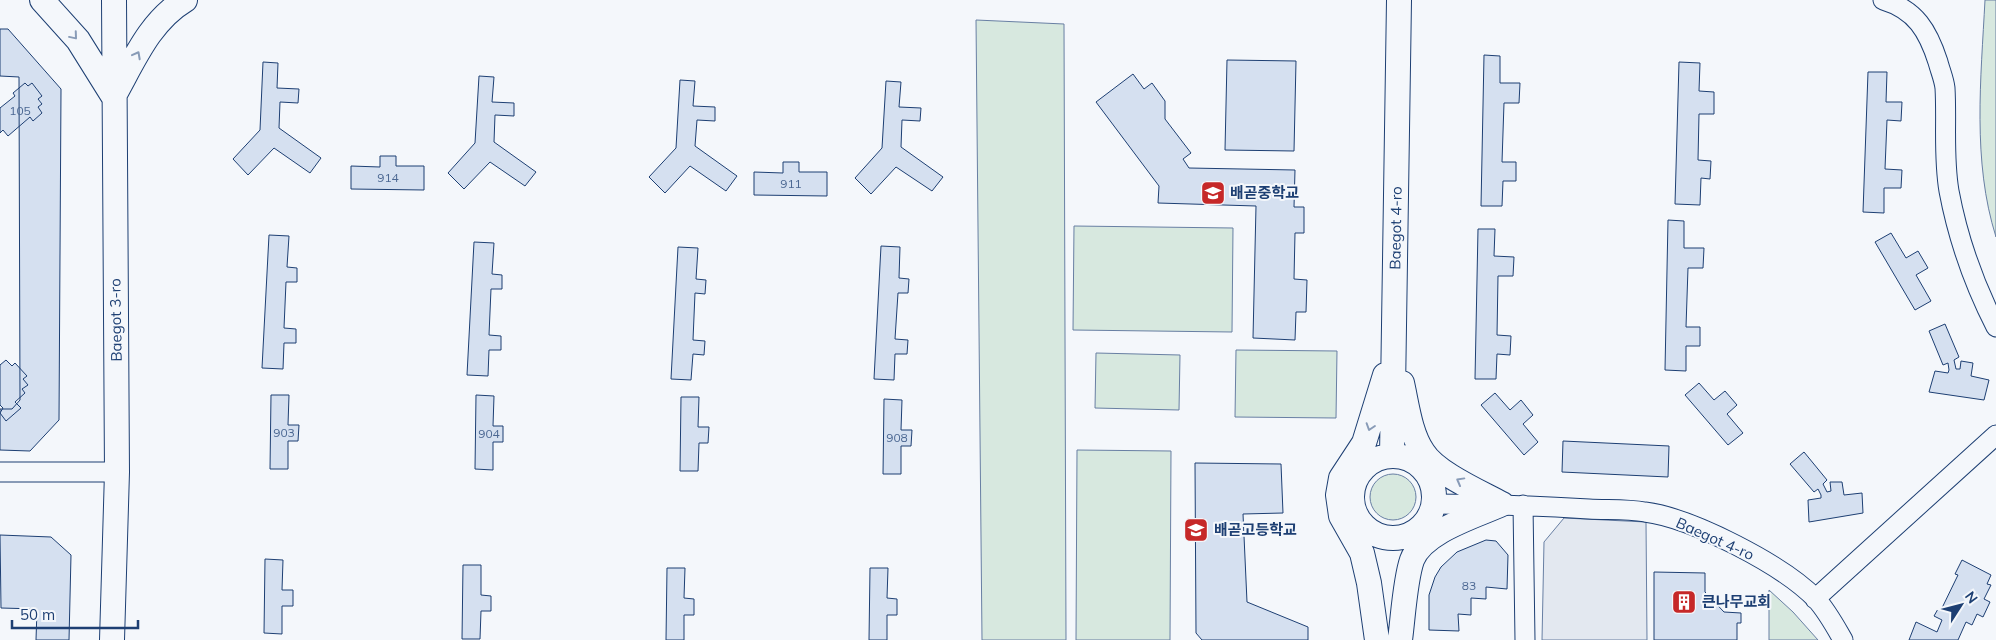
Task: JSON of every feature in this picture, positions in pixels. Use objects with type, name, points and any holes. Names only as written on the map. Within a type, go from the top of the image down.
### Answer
[{"type":"main road","points":[[42,0],[78,40],[114,98]]},
{"type":"main road","name":"Baegot 3-ro","points":[[112,640],[117,472],[114,0]]},
{"type":"main road","points":[[114,98],[147,36],[172,7],[185,0]]},
{"type":"main road","name":"Baegot 4-ro","points":[[1392,456],[1399,0]]},
{"type":"main road","points":[[1394,347],[1414,435],[1423,453],[1433,464],[1445,472],[1513,505]]},
{"type":"main road","points":[[1378,640],[1370,583],[1362,553],[1341,516],[1338,495],[1341,478],[1364,443],[1394,347]]},
{"type":"main road","points":[[1398,640],[1397,581],[1400,551],[1403,542],[1409,535],[1421,527],[1429,517],[1433,504],[1433,491],[1430,478],[1422,468],[1411,460],[1399,456],[1385,456],[1373,460],[1362,469],[1354,480],[1351,494],[1353,508],[1359,521],[1369,530],[1382,536],[1395,538],[1409,535]]},
{"type":"main road","points":[[1398,640],[1412,560],[1419,548],[1446,529],[1513,505]]},
{"type":"main road","points":[[1369,530],[1381,566],[1378,640]]},
{"type":"street","points":[[1883,0],[1910,13],[1926,31],[1935,53],[1944,85],[1944,152],[1949,190],[1961,243],[1975,283],[1996,327]]},
{"type":"street","points":[[1816,599],[1996,435]]},
{"type":"street","points":[[0,472],[117,472]]},
{"type":"street","name":"Baegot 4-ro","points":[[1433,504],[1513,505],[1647,512],[1691,524],[1734,544],[1777,569],[1816,599],[1826,611],[1843,640]]},
{"type":"street","points":[[1513,505],[1525,640]]},
{"type":"shaded area","points":[[1985,0],[1996,0],[1996,237],[1988,208],[1981,149],[1980,89]]},
{"type":"shaded area","points":[[976,20],[1064,24],[1066,640],[982,640]]},
{"type":"shaded area","points":[[1074,226],[1233,228],[1232,332],[1073,330]]},
{"type":"shaded area","points":[[1236,350],[1337,351],[1336,418],[1235,417]]},
{"type":"shaded area","points":[[1096,353],[1180,355],[1179,410],[1095,408]]},
{"type":"shaded area","points":[[1077,450],[1171,451],[1170,640],[1076,640]]},
{"type":"shaded area","points":[[1398,474],[1402,475],[1412,484],[1415,488],[1415,506],[1406,516],[1398,520],[1388,520],[1380,516],[1371,506],[1370,492],[1374,484],[1384,475]]},
{"type":"shaded area","points":[[1564,518],[1646,522],[1647,640],[1542,640],[1544,542]]},
{"type":"shaded area","points":[[1769,590],[1793,612],[1818,640],[1769,640]]},
{"type":"building","points":[[0,29],[8,29],[61,89],[59,420],[30,451],[0,450],[0,409],[12,409],[20,400],[19,77],[0,76]]},
{"type":"building","points":[[1484,55],[1500,56],[1500,83],[1520,83],[1519,103],[1504,103],[1502,162],[1516,162],[1516,181],[1503,181],[1502,206],[1481,206]]},
{"type":"building","points":[[1227,60],[1296,61],[1294,151],[1225,150]]},
{"type":"building","points":[[263,62],[278,63],[277,88],[299,89],[298,103],[280,102],[279,128],[321,158],[310,173],[274,148],[248,175],[233,159],[260,130]]},
{"type":"building","points":[[1679,62],[1700,63],[1699,91],[1714,92],[1714,114],[1699,114],[1698,160],[1711,161],[1710,179],[1701,178],[1700,205],[1675,204]]},
{"type":"building","points":[[1868,72],[1887,72],[1886,102],[1902,102],[1901,121],[1887,120],[1885,169],[1902,170],[1901,188],[1884,188],[1884,213],[1863,212]]},
{"type":"building","points":[[1133,74],[1144,89],[1152,83],[1165,101],[1165,119],[1191,153],[1183,159],[1189,168],[1295,170],[1294,207],[1304,207],[1304,233],[1295,233],[1294,279],[1307,280],[1306,312],[1296,312],[1295,340],[1253,338],[1256,206],[1158,203],[1159,186],[1096,102]]},
{"type":"building","points":[[479,76],[494,77],[492,102],[514,103],[514,116],[495,115],[494,142],[536,172],[525,186],[490,162],[464,189],[448,173],[475,143]]},
{"type":"building","points":[[680,80],[695,81],[693,106],[715,107],[715,121],[697,120],[695,146],[737,176],[726,191],[690,166],[665,193],[649,177],[676,148]]},
{"type":"building","points":[[886,81],[901,82],[899,107],[921,108],[920,121],[902,120],[901,147],[943,177],[932,191],[896,167],[871,194],[855,178],[882,148]]},
{"type":"building","points":[[25,83],[28,86],[32,83],[42,96],[38,99],[42,104],[38,107],[42,113],[33,121],[30,117],[8,136],[3,130],[0,133],[0,108],[15,96],[13,93]]},
{"type":"building","points":[[380,156],[396,156],[396,166],[424,166],[424,190],[351,189],[351,166],[380,167]]},
{"type":"building","points":[[783,162],[799,162],[799,172],[827,172],[827,196],[754,195],[754,172],[783,173]]},
{"type":"building","points":[[1668,220],[1684,221],[1684,248],[1704,248],[1703,268],[1688,268],[1686,327],[1700,327],[1700,346],[1686,346],[1686,371],[1665,370]]},
{"type":"building","points":[[1478,229],[1495,229],[1494,256],[1514,257],[1513,276],[1498,276],[1497,335],[1511,336],[1510,355],[1497,354],[1496,379],[1475,379]]},
{"type":"building","points":[[1891,233],[1906,258],[1918,251],[1928,268],[1916,275],[1931,301],[1915,310],[1875,242]]},
{"type":"building","points":[[269,235],[289,236],[287,267],[297,268],[297,282],[286,282],[284,328],[296,329],[296,343],[284,343],[283,369],[262,368]]},
{"type":"building","points":[[474,242],[494,243],[492,274],[502,275],[502,289],[491,289],[489,335],[501,336],[501,350],[489,350],[488,376],[467,375]]},
{"type":"building","points":[[881,246],[900,247],[899,278],[909,279],[908,293],[898,293],[895,339],[908,340],[907,354],[895,354],[894,380],[874,379]]},
{"type":"building","points":[[678,247],[698,248],[696,279],[706,280],[705,294],[695,293],[693,340],[705,341],[704,355],[693,354],[691,380],[671,379]]},
{"type":"building","points":[[1945,324],[1959,357],[1954,360],[1956,369],[1960,369],[1961,361],[1973,363],[1971,376],[1989,380],[1984,400],[1929,392],[1935,371],[1948,373],[1949,370],[1948,363],[1943,365],[1929,331]]},
{"type":"building","points":[[6,360],[12,366],[15,363],[27,376],[23,379],[28,385],[22,389],[25,393],[15,402],[21,408],[6,421],[0,413],[3,408],[0,405],[0,365]]},
{"type":"building","points":[[1699,383],[1714,400],[1725,391],[1737,405],[1727,414],[1743,433],[1728,445],[1685,395]]},
{"type":"building","points":[[1495,393],[1510,410],[1521,400],[1533,415],[1523,424],[1538,442],[1524,455],[1481,405]]},
{"type":"building","points":[[271,395],[289,395],[288,425],[299,425],[298,441],[288,441],[288,469],[270,469]]},
{"type":"building","points":[[476,395],[494,396],[493,426],[503,426],[503,442],[493,442],[493,470],[475,469]]},
{"type":"building","points":[[681,397],[699,397],[698,427],[709,427],[708,443],[699,443],[698,471],[680,471]]},
{"type":"building","points":[[884,399],[902,400],[901,430],[912,430],[911,446],[901,446],[901,474],[883,474]]},
{"type":"building","points":[[1563,441],[1669,446],[1668,477],[1562,472]]},
{"type":"building","points":[[1804,452],[1827,480],[1823,484],[1827,492],[1831,491],[1830,482],[1842,482],[1844,495],[1862,493],[1863,513],[1809,522],[1808,500],[1821,498],[1821,495],[1818,489],[1814,492],[1790,464]]},
{"type":"building","points":[[1195,463],[1281,464],[1283,513],[1243,514],[1247,602],[1308,627],[1308,640],[1202,640],[1196,633]]},
{"type":"building","points":[[0,535],[51,537],[71,555],[69,640],[36,640],[37,609],[1,608]]},
{"type":"building","points":[[1486,540],[1496,541],[1508,555],[1507,589],[1486,587],[1486,599],[1471,598],[1471,615],[1458,614],[1459,631],[1429,630],[1429,595],[1435,577],[1441,567],[1457,552]]},
{"type":"building","points":[[265,559],[283,560],[282,590],[293,590],[293,606],[282,606],[282,634],[264,633]]},
{"type":"building","points":[[1962,560],[1991,575],[1987,584],[1991,585],[1984,599],[1990,602],[1983,617],[1977,614],[1972,625],[1966,622],[1958,640],[1909,640],[1916,622],[1937,632],[1942,620],[1934,616],[1938,609],[1941,610],[1958,575],[1955,574]]},
{"type":"building","points":[[463,565],[481,565],[481,595],[491,596],[491,611],[481,611],[480,639],[462,639]]},
{"type":"building","points":[[667,568],[685,568],[684,598],[694,599],[694,615],[684,615],[684,640],[666,640]]},
{"type":"building","points":[[870,568],[888,568],[887,598],[897,599],[897,615],[887,615],[887,640],[869,640]]},
{"type":"building","name":"큰나무교회","points":[[1654,572],[1705,573],[1705,592],[1724,612],[1741,613],[1741,623],[1737,623],[1737,640],[1654,640]]},
{"type":"place","name":"배곧중학교","points":[[1213,193]]},
{"type":"place","name":"배곧고등학교","points":[[1196,530]]},
{"type":"place","name":"큰나무교회","points":[[1684,602]]}]
